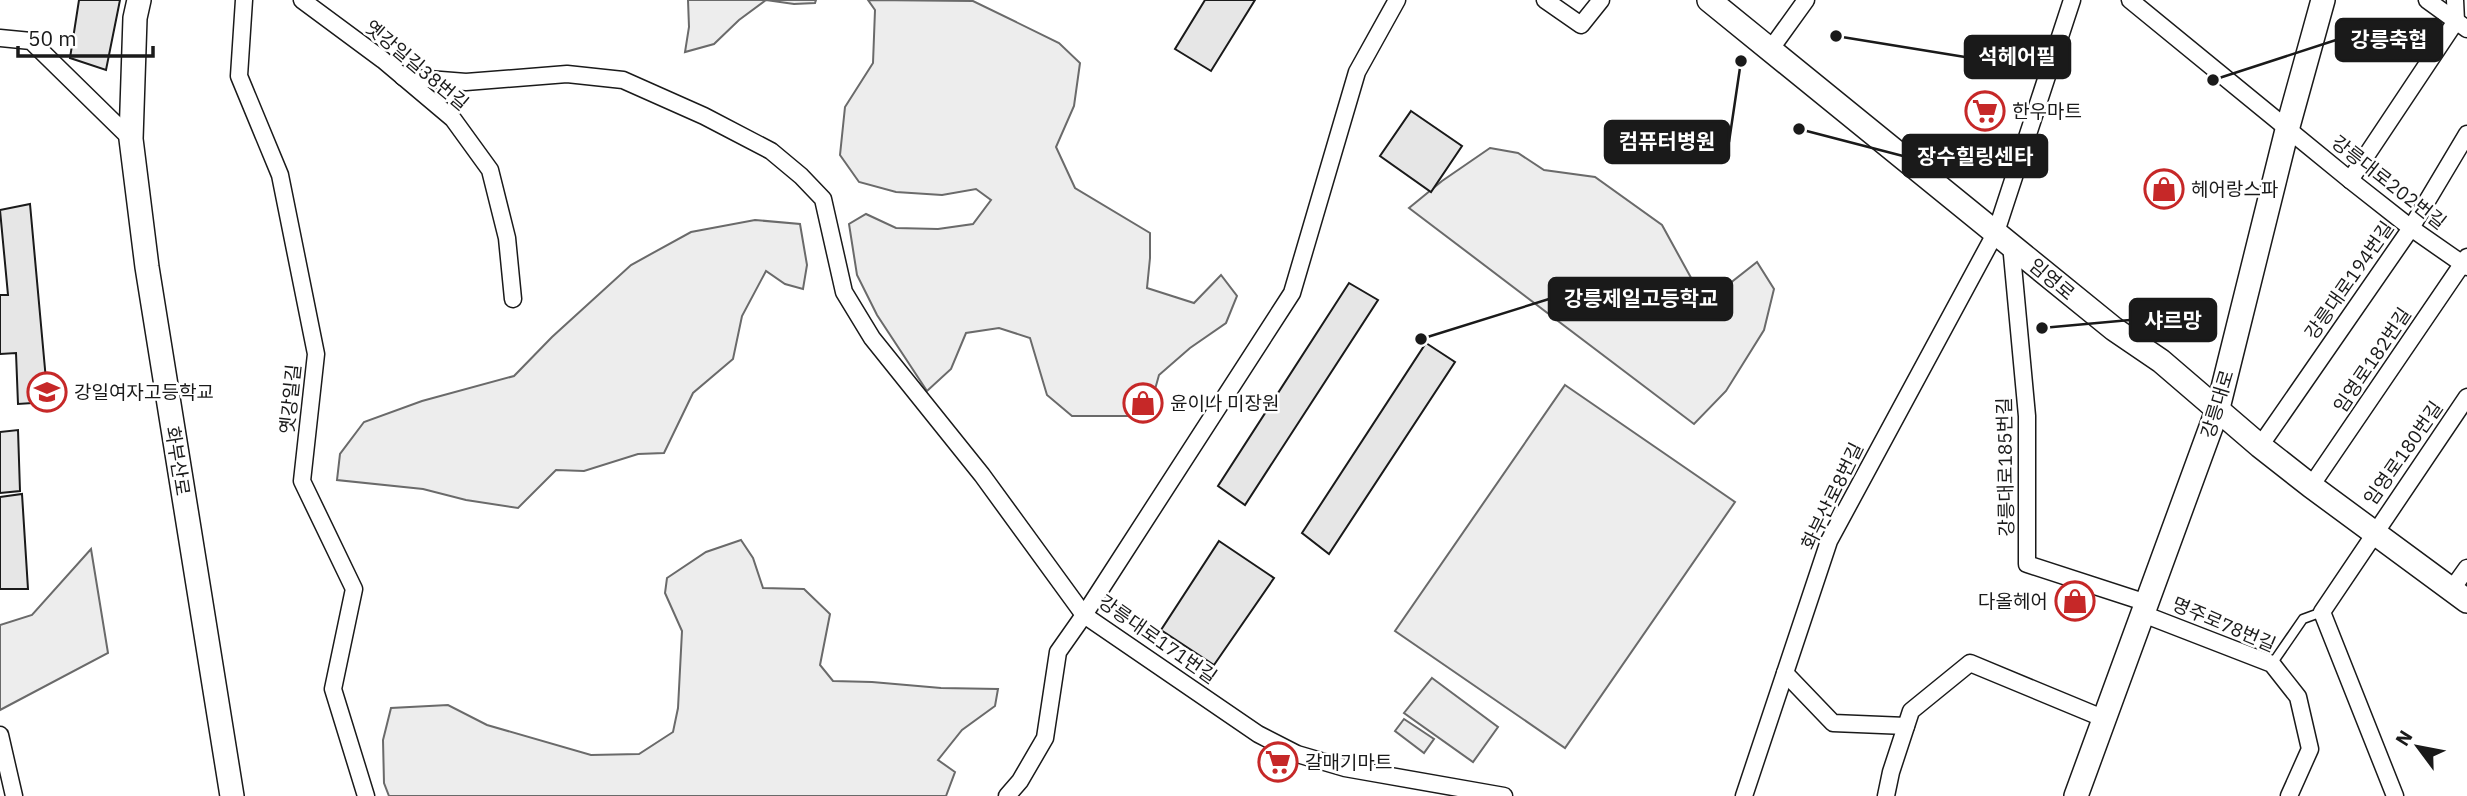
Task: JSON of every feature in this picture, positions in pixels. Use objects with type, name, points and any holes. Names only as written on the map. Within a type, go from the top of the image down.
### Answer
[{"type":"street","name":"화부산로","points":[[139,0],[135,18],[131,139],[148,267],[232,796]]},
{"type":"street","name":"옛강일길","points":[[244,0],[239,76],[279,175],[316,354],[302,481],[354,589],[334,688],[366,796]]},
{"type":"street","name":"옛강일길38번길","points":[[302,0],[453,119],[490,170],[506,238],[513,299]]},
{"type":"street","points":[[1007,796],[1020,781],[1045,738],[1058,652],[1292,293],[1357,72],[1397,0]]},
{"type":"street","points":[[1545,0],[1581,25],[1601,0]]},
{"type":"street","name":"임영로","points":[[1709,0],[2113,329],[2161,361],[2260,446],[2460,595]]},
{"type":"street","points":[[1770,50],[1805,0]]},
{"type":"street","points":[[2003,238],[2073,0]]},
{"type":"street","name":"강릉대로202번길","points":[[2130,0],[2411,228],[2465,263]]},
{"type":"street","name":"강릉대로","points":[[2076,796],[2218,408],[2287,130],[2323,0]]},
{"type":"street","points":[[2427,0],[2462,25]]},
{"type":"street","points":[[2455,0],[2462,25]]},
{"type":"street","points":[[2350,180],[2462,25]]},
{"type":"street","points":[[0,38],[31,41],[131,139]]},
{"type":"street","name":"강릉대로171번길","points":[[403,77],[466,82],[566,74],[623,80],[704,116],[771,151],[823,199],[844,292],[872,338],[982,475],[1084,615],[1258,734],[1297,754],[1345,768],[1504,796]]},
{"type":"street","name":"강릉대로194번길","points":[[2260,446],[2411,228],[2467,134]]},
{"type":"street","name":"강릉대로185번길","points":[[2003,238],[2027,416],[2027,564],[2145,608]]},
{"type":"street","name":"화부산로8번길","points":[[1744,796],[1829,541],[2003,238]]},
{"type":"street","name":"임영로182번길","points":[[2311,486],[2465,263]]},
{"type":"street","name":"임영로180번길","points":[[2322,612],[2467,397]]},
{"type":"street","points":[[2460,595],[2467,568]]},
{"type":"street","name":"명주로78번길","points":[[2145,608],[2272,664],[2298,697],[2310,749],[2289,796]]},
{"type":"street","points":[[2322,612],[2395,796]]},
{"type":"street","points":[[1886,796],[1911,711],[1970,663],[2105,719]]},
{"type":"street","points":[[1785,673],[1833,723],[1906,726]]},
{"type":"street","points":[[0,735],[14,796]]},
{"type":"lane","points":[[2272,664],[2303,619],[2322,612]]},
{"type":"shaded area","points":[[688,0],[766,0],[739,20],[714,44],[685,52],[689,27]]},
{"type":"shaded area","points":[[766,0],[816,0],[815,3],[794,4]]},
{"type":"shaded area","points":[[868,0],[973,1],[1059,43],[1080,63],[1074,106],[1056,147],[1075,188],[1150,233],[1147,288],[1194,303],[1221,275],[1237,296],[1226,323],[1190,348],[1159,375],[1149,411],[1133,416],[1072,416],[1047,395],[1030,338],[999,328],[966,333],[951,369],[927,391],[877,315],[857,275],[849,224],[866,214],[896,228],[938,229],[973,224],[991,200],[976,189],[942,195],[896,192],[859,182],[840,155],[845,107],[873,63],[875,10]]},
{"type":"shaded area","points":[[1490,148],[1518,153],[1544,170],[1595,177],[1662,225],[1695,285],[1715,295],[1757,262],[1774,289],[1764,330],[1726,391],[1694,424],[1409,208]]},
{"type":"shaded area","points":[[755,220],[800,224],[807,265],[803,289],[785,284],[766,271],[742,316],[733,359],[693,393],[664,453],[638,454],[584,471],[556,470],[518,508],[466,500],[423,489],[337,480],[340,454],[364,422],[422,401],[514,376],[552,337],[631,265],[691,232]]},
{"type":"shaded area","points":[[1565,385],[1735,502],[1565,748],[1395,631]]},
{"type":"shaded area","points":[[741,540],[753,558],[763,588],[804,589],[830,614],[820,665],[833,681],[998,689],[995,706],[962,730],[938,760],[955,772],[946,796],[389,796],[384,783],[383,740],[391,708],[448,705],[487,725],[591,755],[639,754],[673,732],[678,708],[682,631],[665,593],[667,578],[706,552]]},
{"type":"shaded area","points":[[91,549],[108,653],[0,710],[0,625],[32,615]]},
{"type":"shaded area","points":[[1432,678],[1498,727],[1473,762],[1404,713]]},
{"type":"shaded area","points":[[1404,719],[1434,739],[1424,753],[1395,731]]},
{"type":"building","points":[[79,0],[120,0],[106,70],[70,58]]},
{"type":"building","points":[[1205,0],[1255,0],[1211,71],[1175,49]]},
{"type":"building","points":[[1411,111],[1462,146],[1431,192],[1380,156]]},
{"type":"building","points":[[30,204],[48,402],[18,404],[16,353],[0,354],[0,295],[8,295],[0,210]]},
{"type":"building","points":[[1349,283],[1378,300],[1245,505],[1218,486]]},
{"type":"building","points":[[1426,343],[1455,362],[1329,554],[1302,533]]},
{"type":"building","points":[[18,430],[20,491],[0,493],[0,432]]},
{"type":"building","points":[[22,494],[28,589],[0,589],[0,497]]},
{"type":"building","points":[[1219,541],[1274,578],[1214,665],[1161,630]]},
{"type":"place","name":"석헤어필","points":[[1836,36]]},
{"type":"place","name":"컴퓨터병원","points":[[1741,61]]},
{"type":"place","name":"강릉축협","points":[[2213,80]]},
{"type":"place","name":"한우마트","points":[[1985,111]]},
{"type":"place","name":"장수힐링센타","points":[[1799,129]]},
{"type":"place","name":"헤어랑스파","points":[[2164,189]]},
{"type":"place","name":"샤르망","points":[[2042,328]]},
{"type":"place","name":"강릉제일고등학교","points":[[1421,339]]},
{"type":"place","name":"강일여자고등학교","points":[[47,392]]},
{"type":"place","name":"윤이나 미장원","points":[[1143,403]]},
{"type":"place","name":"다올헤어","points":[[2075,601]]},
{"type":"place","name":"갈매기마트","points":[[1278,762]]}]
